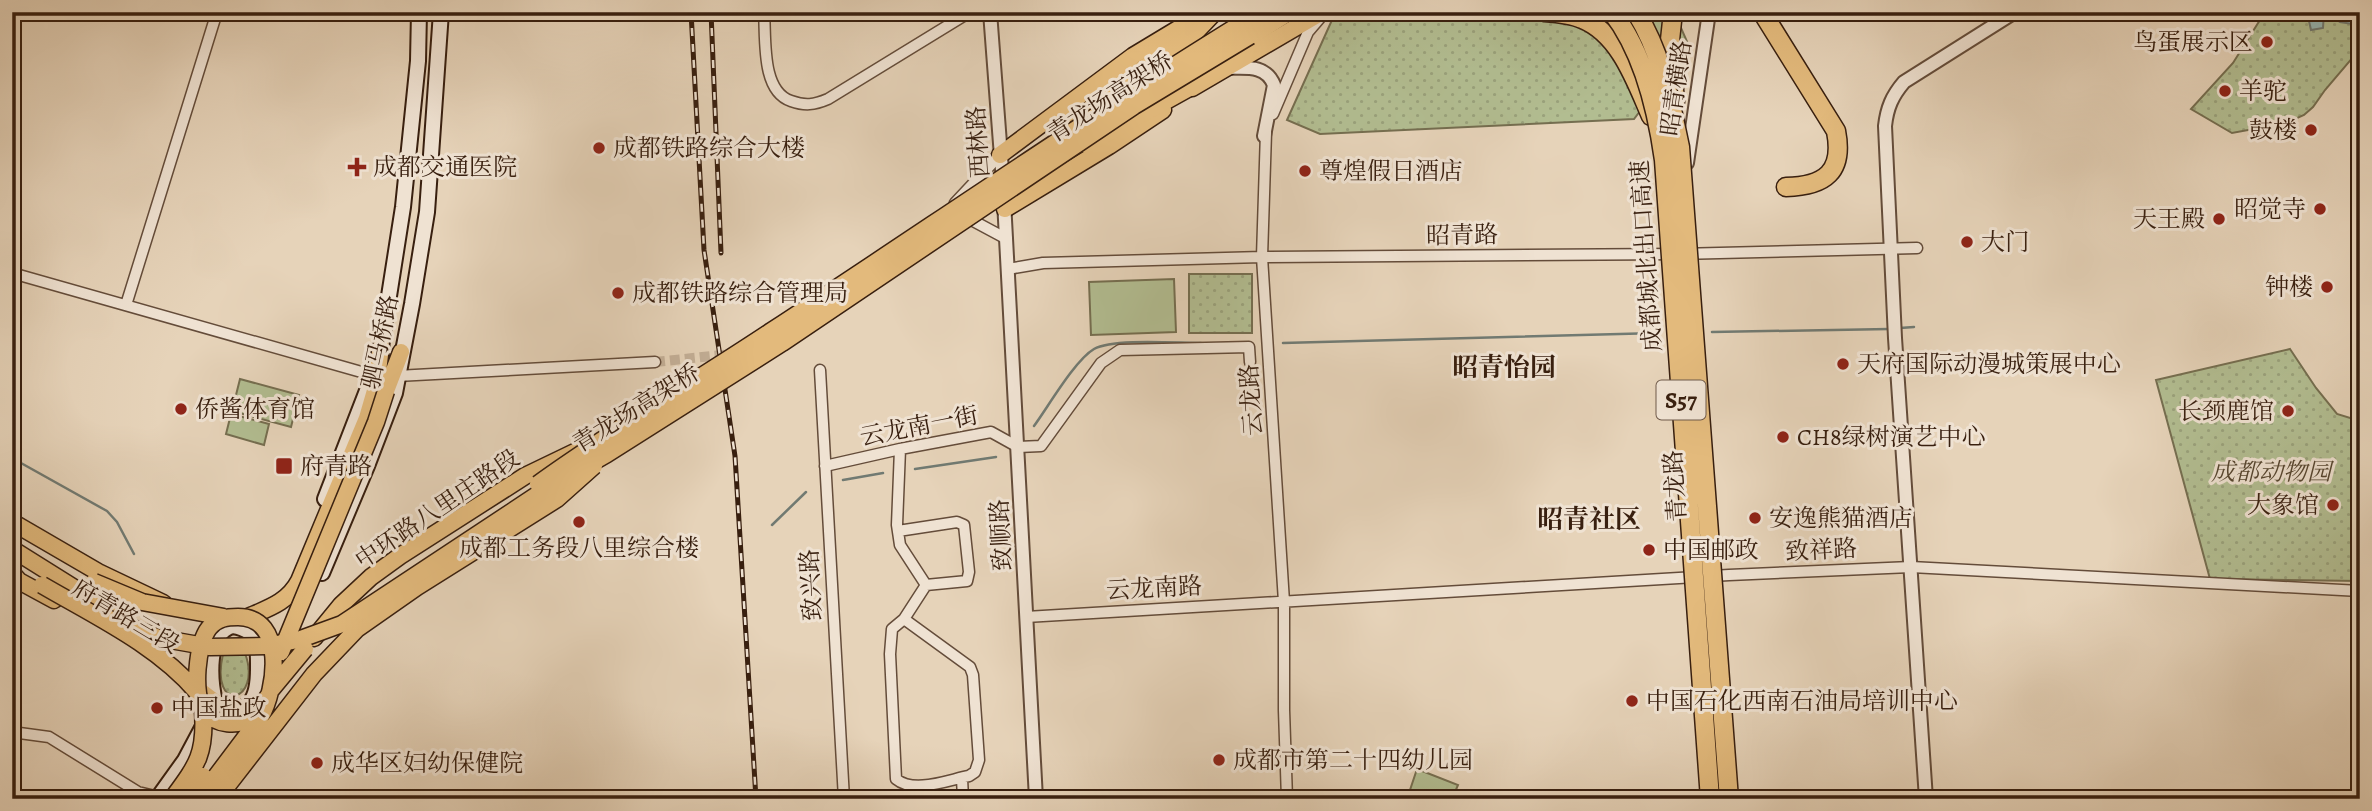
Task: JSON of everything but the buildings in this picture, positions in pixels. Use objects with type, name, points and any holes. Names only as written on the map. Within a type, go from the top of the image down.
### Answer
[{"type":"highway","points":[[1246,29],[1259,12]]},
{"type":"highway","points":[[1246,29],[1288,12]]},
{"type":"highway","points":[[1544,12],[1585,19],[1610,40],[1620,53],[1661,136]]},
{"type":"highway","name":"成都城北出口高速","points":[[1612,12],[1639,61],[1661,136],[1710,799]]},
{"type":"highway","name":"成都城北出口高速","points":[[1636,12],[1646,28],[1665,75],[1680,147],[1729,799]]},
{"type":"highway","points":[[1673,12],[1670,40],[1680,147]]},
{"type":"highway","points":[[1762,12],[1836,131],[1839,147],[1830,174],[1808,187],[1786,187]]},
{"type":"main road","name":"驷马桥路","points":[[381,347],[403,207],[418,61],[419,12]]},
{"type":"main road","name":"驷马桥路","points":[[234,624],[300,596],[321,576],[368,466],[395,393],[427,212],[442,12]]},
{"type":"main road","points":[[1000,155],[1133,55],[1206,12]]},
{"type":"main road","points":[[1024,172],[1124,81],[1193,35],[1215,12]]},
{"type":"main road","points":[[1024,172],[1151,109],[1323,12]]},
{"type":"main road","name":"青龙场高架桥","points":[[12,549],[111,611],[152,627],[194,636],[280,634],[331,618],[390,584],[602,448],[782,343],[1024,172],[1135,106],[1246,29]]},
{"type":"main road","points":[[1005,209],[1109,146],[1202,81]]},
{"type":"main road","points":[[224,799],[243,772],[263,693],[376,422],[381,347]]},
{"type":"main road","points":[[163,798],[200,757],[217,638],[234,624],[284,600],[293,592],[367,418],[378,384],[401,352]]},
{"type":"main road","points":[[217,799],[314,674],[357,629],[417,586],[557,499],[602,448]]},
{"type":"main road","name":"青龙场高架桥","points":[[12,560],[107,618],[149,635],[210,647],[266,646],[298,640],[342,624],[546,489],[602,448]]},
{"type":"main road","name":"中环路八里庄路段","points":[[186,799],[334,614],[371,578],[400,556],[525,476],[602,448]]},
{"type":"main road","name":"府青路三段","points":[[12,522],[98,572],[234,624]]},
{"type":"main road","points":[[12,533],[94,582],[142,602],[234,624],[250,633],[258,648],[263,693],[260,718],[199,799]]},
{"type":"main road","points":[[12,568],[155,653],[180,672],[209,706]]},
{"type":"main road","name":"府青路三段","points":[[12,573],[19,581],[157,658],[209,706],[215,720],[236,723],[251,718],[263,693]]},
{"type":"main road","points":[[197,692],[199,651],[210,626],[261,622],[270,638],[273,670]]},
{"type":"street","points":[[125,305],[217,12]]},
{"type":"street","points":[[764,12],[769,78],[775,91],[786,100],[805,105],[828,99],[970,12]]},
{"type":"street","name":"西林路","points":[[990,12],[1008,269]]},
{"type":"street","name":"云龙路","points":[[1287,799],[1284,601],[1262,257],[1264,136],[1308,32],[1323,12]]},
{"type":"street","name":"昭青横路","points":[[1679,254],[1691,130],[1709,12]]},
{"type":"street","points":[[1926,799],[1895,338],[1885,126],[1887,109],[1904,82],[2015,12]]},
{"type":"street","points":[[1225,68],[1259,69],[1271,79],[1274,85],[1264,136]]},
{"type":"street","points":[[753,352],[770,342],[797,312],[950,209],[1000,155]]},
{"type":"street","points":[[950,209],[1007,239]]},
{"type":"street","name":"昭青路","points":[[1008,269],[1043,263],[1262,257],[1679,254],[1917,248]]},
{"type":"street","name":"青龙路","points":[[1679,254],[1720,799]]},
{"type":"street","name":"致顺路","points":[[1008,269],[1037,799]]},
{"type":"street","points":[[12,273],[125,305],[378,384]]},
{"type":"street","points":[[1018,447],[1041,446],[1101,363],[1120,350],[1249,347],[1250,362]]},
{"type":"street","points":[[397,376],[655,362]]},
{"type":"street","name":"致兴路","points":[[820,370],[844,799]]},
{"type":"street","name":"云龙南一街","points":[[825,466],[991,432],[1018,447]]},
{"type":"street","points":[[900,449],[900,545],[926,585]]},
{"type":"street","points":[[898,531],[957,522],[964,525],[969,572],[967,581],[926,585]]},
{"type":"street","name":"致祥路","points":[[1284,601],[1911,567],[2360,591]]},
{"type":"street","points":[[904,619],[970,667],[973,675],[979,760],[975,772],[961,778],[914,786],[903,785],[896,779],[890,654],[892,629],[904,619],[926,585]]},
{"type":"street","name":"云龙南路","points":[[1026,617],[1284,601]]},
{"type":"street","points":[[12,732],[49,737],[138,792],[163,798]]},
{"type":"street","points":[[961,778],[963,799]]},
{"type":"green space","points":[[1344,12],[1674,12],[1689,46],[1634,119],[1320,134],[1287,120],[1332,20]]},
{"type":"green space","points":[[2265,12],[2360,12],[2360,49],[2304,115],[2286,123],[2232,133],[2191,109],[2233,63]]},
{"type":"green space","points":[[1189,274],[1252,274],[1252,333],[1189,333]]},
{"type":"green space","points":[[1174,279],[1176,332],[1091,335],[1089,282]]},
{"type":"green space","name":"成都动物园","points":[[2290,349],[2337,414],[2360,421],[2360,581],[2210,579],[2156,380]]},
{"type":"green space","points":[[240,379],[299,395],[291,427],[232,411]]},
{"type":"green space","points":[[231,414],[269,424],[264,445],[226,434]]},
{"type":"green space","points":[[245,653],[249,670],[247,683],[242,691],[235,695],[229,694],[223,687],[221,674],[223,654]]},
{"type":"green space","points":[[1417,769],[1458,785],[1452,799],[1407,799]]},
{"type":"water","points":[[2307,12],[2324,12],[2323,28],[2311,30]]},
{"type":"water","points":[[2326,12],[2357,14],[2352,24],[2340,22]]},
{"type":"waterway","points":[[1900,328],[1914,327]]},
{"type":"waterway","points":[[1712,332],[1889,329]]},
{"type":"waterway","points":[[1283,343],[1658,333]]},
{"type":"waterway","points":[[1034,426],[1070,373],[1094,349],[1130,342],[1201,343]]},
{"type":"waterway","points":[[915,469],[996,457]]},
{"type":"waterway","points":[[12,458],[107,511],[117,522],[134,554]]},
{"type":"waterway","points":[[843,480],[883,473]]},
{"type":"waterway","points":[[772,525],[806,492]]},
{"type":"tunnel","points":[[655,362],[731,354]]},
{"type":"railway","points":[[691,12],[704,250],[735,456],[756,799]]},
{"type":"railway","points":[[711,12],[721,253]]},
{"type":"place","name":"鸟蛋展示区","points":[[2267,42]]},
{"type":"place","name":"羊驼","points":[[2225,91]]},
{"type":"place","name":"鼓楼","points":[[2311,130]]},
{"type":"place","name":"成都铁路综合大楼","points":[[599,148]]},
{"type":"place","name":"成都交通医院","points":[[357,167]]},
{"type":"place","name":"尊煌假日酒店","points":[[1305,171]]},
{"type":"place","name":"昭觉寺","points":[[2320,209]]},
{"type":"place","name":"天王殿","points":[[2219,219]]},
{"type":"place","name":"大门","points":[[1967,242]]},
{"type":"place","name":"钟楼","points":[[2327,287]]},
{"type":"place","name":"成都铁路综合管理局","points":[[618,293]]},
{"type":"place","name":"天府国际动漫城策展中心","points":[[1843,364]]},
{"type":"place","name":"侨酱体育馆","points":[[181,409]]},
{"type":"place","name":"长颈鹿馆","points":[[2288,411]]},
{"type":"place","name":"CH8绿树演艺中心","points":[[1783,437]]},
{"type":"place","name":"府青路","points":[[284,466]]},
{"type":"place","name":"大象馆","points":[[2333,505]]},
{"type":"place","name":"安逸熊猫酒店","points":[[1755,518]]},
{"type":"place","name":"成都工务段八里综合楼","points":[[579,522]]},
{"type":"place","name":"中国邮政","points":[[1649,550]]},
{"type":"place","name":"中国石化西南石油局培训中心","points":[[1632,701]]},
{"type":"place","name":"中国盐政","points":[[157,708]]},
{"type":"place","name":"成都市第二十四幼儿园","points":[[1219,760]]},
{"type":"place","name":"成华区妇幼保健院","points":[[317,763]]},
{"type":"district","name":"昭青怡园","points":[[1504,367]]},
{"type":"district","name":"昭青社区","points":[[1589,519]]}]
